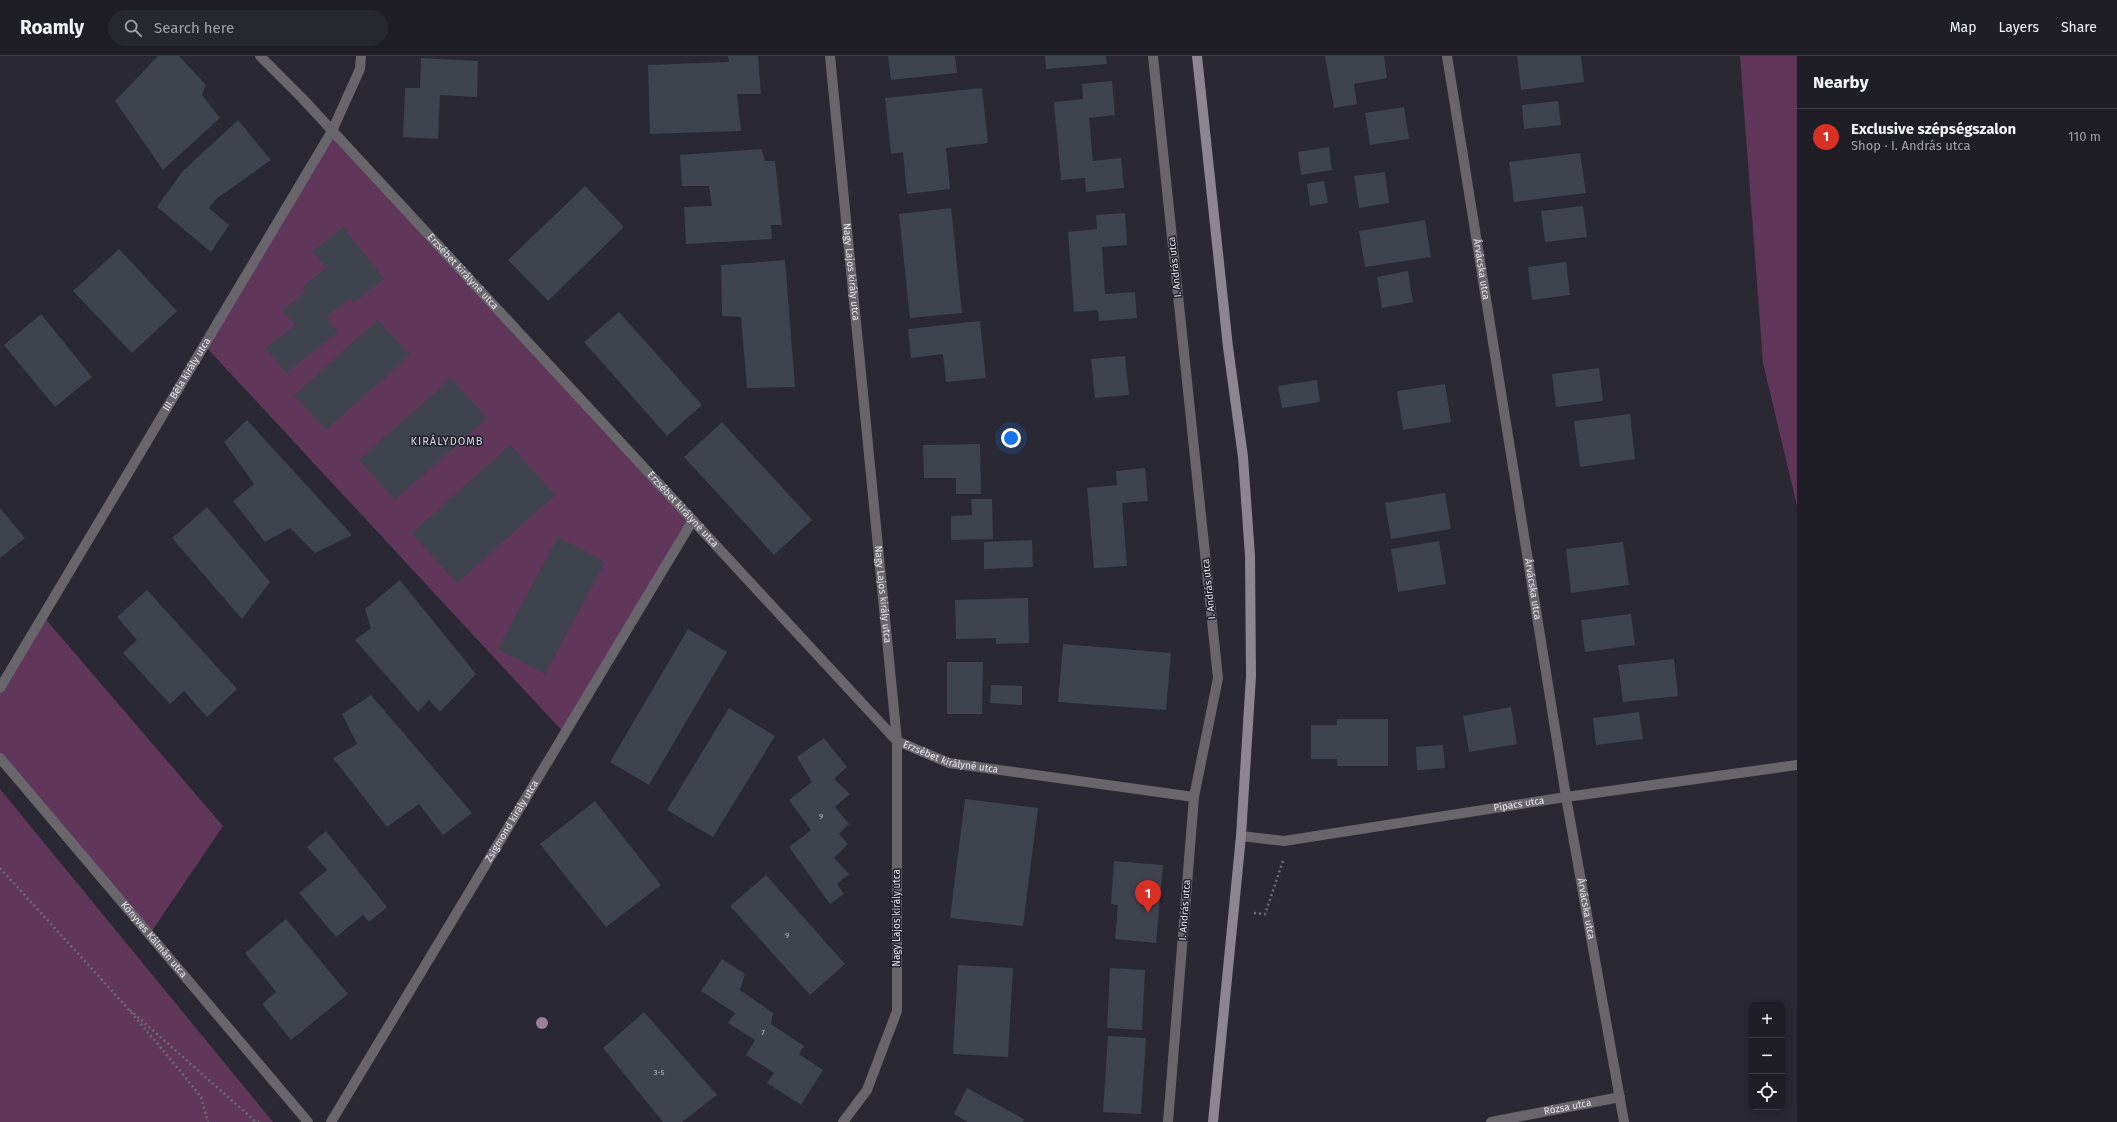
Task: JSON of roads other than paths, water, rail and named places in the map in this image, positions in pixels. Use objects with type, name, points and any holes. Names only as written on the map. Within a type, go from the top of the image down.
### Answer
[{"type":"main road","points":[[1197,56],[1228,347],[1243,457],[1250,556],[1251,676],[1241,836],[1213,1122]]},
{"type":"street","name":"Erzsébet királyné utca","points":[[260,56],[332,131],[694,520],[897,741],[949,763],[1194,797]]},
{"type":"street","name":"III. Béla király utca","points":[[0,688],[332,131],[360,69],[361,56]]},
{"type":"street","name":"Nagy Lajos király utca","points":[[830,56],[897,741],[897,1011],[867,1090],[844,1122]]},
{"type":"street","name":"I. András utca","points":[[1153,56],[1218,678],[1194,797],[1168,1122]]},
{"type":"street","name":"Árvácska utca","points":[[1447,56],[1566,797],[1624,1122]]},
{"type":"street","name":"Zsigmond király utca","points":[[331,1122],[694,520]]},
{"type":"street","name":"Könyves Kálmán utca","points":[[0,758],[308,1122]]},
{"type":"street","name":"Pipacs utca","points":[[1241,836],[1284,841],[1566,797],[1797,765]]},
{"type":"street","name":"Rózsa utca","points":[[1491,1122],[1620,1097]]},
{"type":"place","name":"Exclusive szépségszalon","points":[[1148,913]]},
{"type":"district","name":"KIRÁLYDOMB","points":[[447,441]]}]
